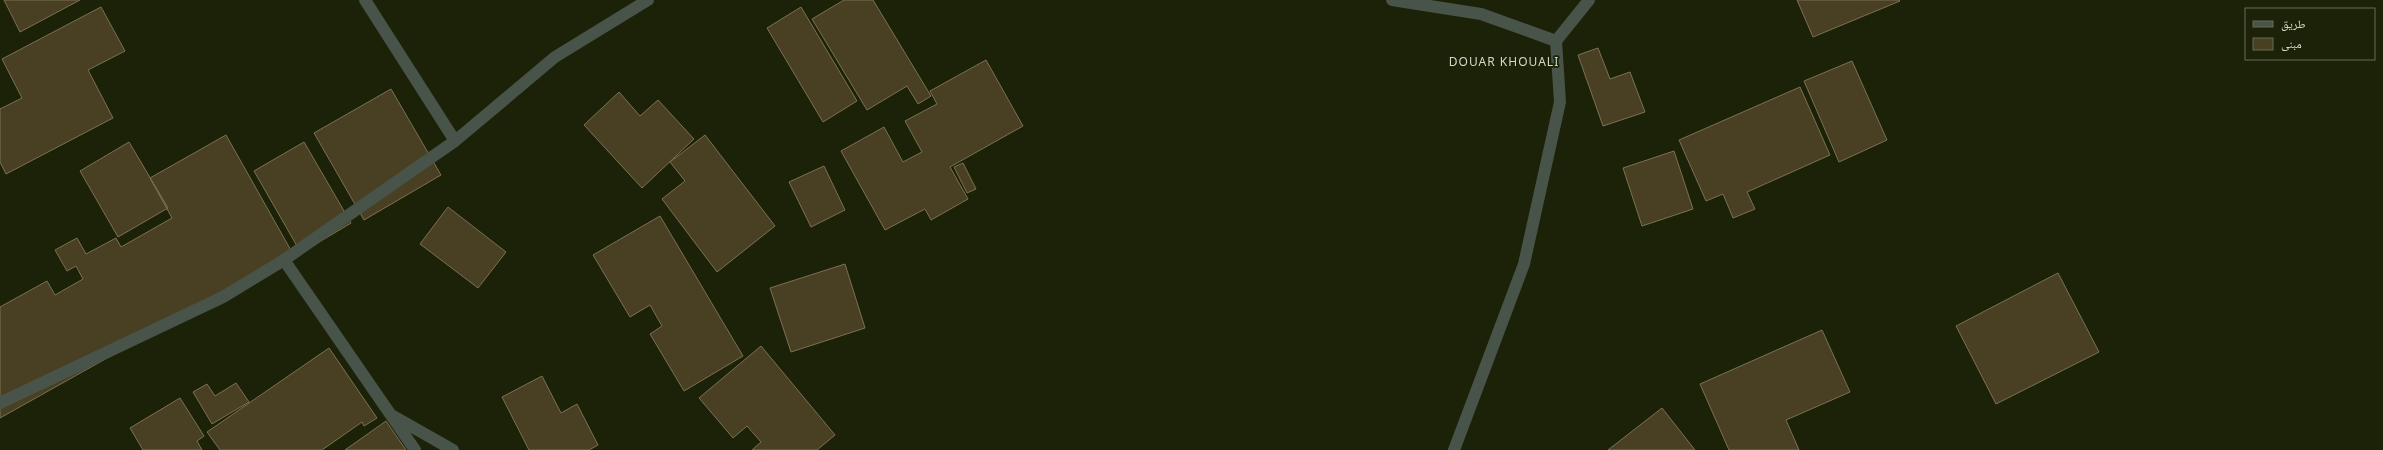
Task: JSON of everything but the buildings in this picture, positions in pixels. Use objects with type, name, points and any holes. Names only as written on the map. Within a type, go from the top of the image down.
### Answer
[{"type":"street","points":[[365,0],[455,141]]},
{"type":"street","points":[[0,403],[223,297],[284,260],[455,141],[555,57],[648,0]]},
{"type":"street","points":[[1392,0],[1481,14],[1556,41]]},
{"type":"street","points":[[1454,450],[1524,264],[1560,102],[1556,41],[1589,0]]},
{"type":"street","points":[[284,260],[415,450]]},
{"type":"street","points":[[390,414],[453,450]]},
{"type":"district","name":"DOUAR KHOUALI","points":[[1504,61]]}]
